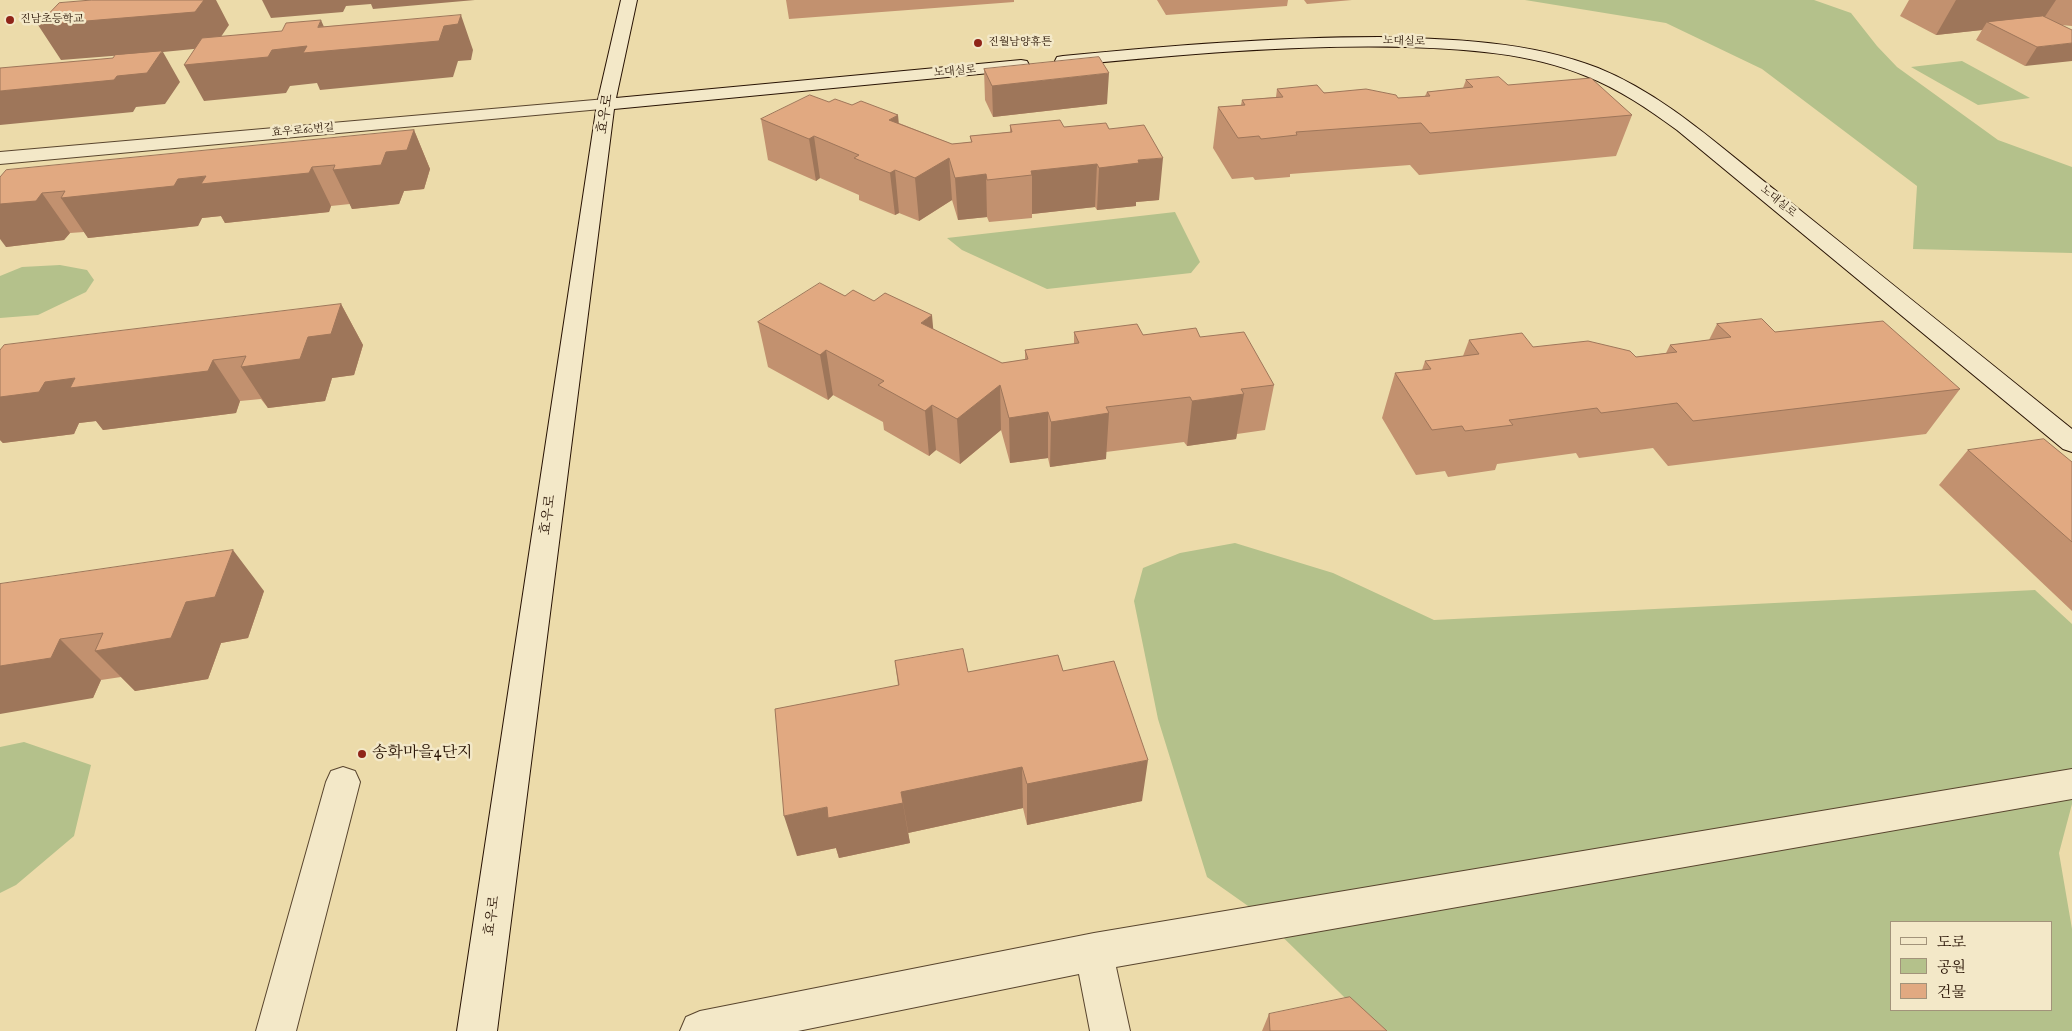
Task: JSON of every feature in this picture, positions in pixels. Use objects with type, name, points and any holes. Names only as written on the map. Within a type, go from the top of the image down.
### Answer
[{"type":"main road","name":"효우로","points":[[477,1031],[606,104],[629,0]]},
{"type":"main road","name":"노대실로","points":[[606,104],[1041,63],[1292,43],[1347,41],[1467,45],[1512,50],[1592,72],[1654,104],[1867,274],[2072,443]]},
{"type":"main road","name":"효우로60번길","points":[[0,158],[606,104]]},
{"type":"main road","points":[[276,1031],[343,782]]},
{"type":"main road","points":[[700,1031],[1094,952],[2072,784]]},
{"type":"main road","points":[[1094,952],[1110,1031]]},
{"type":"green space","points":[[1525,0],[1814,0],[1851,13],[1877,46],[1897,67],[1998,140],[2072,167],[2072,253],[1913,249],[1917,186],[1762,69],[1666,23]]},
{"type":"green space","points":[[1962,61],[2030,98],[1978,105],[1911,67]]},
{"type":"green space","points":[[1175,212],[1200,262],[1191,273],[1047,289],[962,250],[947,238]]},
{"type":"green space","points":[[60,265],[87,270],[94,280],[86,292],[38,315],[0,318],[0,276],[22,267]]},
{"type":"green space","points":[[1235,543],[1333,573],[1434,620],[2035,590],[2072,624],[2072,804],[2059,853],[2072,929],[2072,1031],[1379,1031],[1258,913],[1207,877],[1158,719],[1134,601],[1143,568],[1180,553]]},
{"type":"green space","points":[[24,742],[91,765],[74,836],[16,885],[0,893],[0,747]]},
{"type":"building","points":[[92,0],[204,0],[195,12],[38,25],[59,3]]},
{"type":"building","points":[[461,15],[458,24],[444,26],[439,41],[303,53],[307,46],[272,50],[268,57],[184,65],[202,38],[282,31],[286,23],[321,20],[318,27]]},
{"type":"building","points":[[2043,16],[2072,30],[2072,43],[2037,47],[1987,22]]},
{"type":"building","points":[[162,51],[147,73],[117,76],[114,80],[0,91],[0,68],[113,58],[115,55]]},
{"type":"building","points":[[1099,57],[1109,73],[992,86],[984,69]]},
{"type":"building","points":[[1499,77],[1508,85],[1591,78],[1632,115],[1430,133],[1421,123],[1296,132],[1297,135],[1261,139],[1259,136],[1238,138],[1218,107],[1245,105],[1242,100],[1283,97],[1277,89],[1317,85],[1324,93],[1366,89],[1396,95],[1398,98],[1430,96],[1427,92],[1473,87],[1466,80]]},
{"type":"building","points":[[810,95],[829,102],[835,99],[852,105],[861,101],[898,115],[889,120],[952,144],[972,142],[970,136],[1012,132],[1010,125],[1060,120],[1064,127],[1106,123],[1109,129],[1144,125],[1163,158],[1138,160],[1139,163],[1099,168],[1097,164],[1031,171],[1032,175],[987,180],[986,174],[955,178],[949,158],[915,178],[895,170],[890,173],[854,158],[859,155],[814,136],[809,139],[761,119]]},
{"type":"building","points":[[414,130],[407,150],[386,152],[381,165],[333,170],[335,165],[312,167],[309,173],[201,184],[206,176],[178,179],[174,186],[61,198],[65,191],[42,193],[36,201],[0,204],[0,177],[6,170]]},
{"type":"building","points":[[820,283],[845,296],[853,290],[874,301],[885,293],[932,315],[921,323],[1002,363],[1028,359],[1025,350],[1079,343],[1074,332],[1137,324],[1143,335],[1196,328],[1200,337],[1244,332],[1274,385],[1241,389],[1244,394],[1192,401],[1190,397],[1106,407],[1109,413],[1051,422],[1048,412],[1009,418],[1000,385],[957,419],[932,405],[925,411],[878,385],[884,381],[826,350],[820,355],[758,322]]},
{"type":"building","points":[[341,304],[331,334],[308,337],[300,359],[241,367],[246,356],[213,360],[208,371],[70,388],[75,378],[45,382],[39,392],[0,397],[0,350],[4,345]]},
{"type":"building","points":[[1762,319],[1775,332],[1883,321],[1960,389],[1693,421],[1677,403],[1601,413],[1597,408],[1509,420],[1513,425],[1465,431],[1462,426],[1432,430],[1395,373],[1431,369],[1425,361],[1479,354],[1469,340],[1522,333],[1533,347],[1588,341],[1630,351],[1636,357],[1677,352],[1670,345],[1731,337],[1717,324]]},
{"type":"building","points":[[2044,439],[2072,462],[2072,542],[1968,450]]},
{"type":"building","points":[[233,550],[215,597],[186,602],[171,638],[95,651],[103,633],[60,639],[51,658],[0,666],[0,584]]},
{"type":"building","points":[[963,649],[968,672],[1058,655],[1063,671],[1114,661],[1148,760],[1027,784],[1022,767],[901,792],[903,803],[828,818],[827,807],[784,816],[775,709],[899,685],[895,661]]},
{"type":"building","points":[[1350,997],[1387,1031],[1270,1031],[1269,1014]]},
{"type":"place","name":"진남초등학교","points":[[10,20]]},
{"type":"place","name":"진월남양휴튼","points":[[978,43]]},
{"type":"place","name":"송화마을4단지","points":[[362,754]]}]
